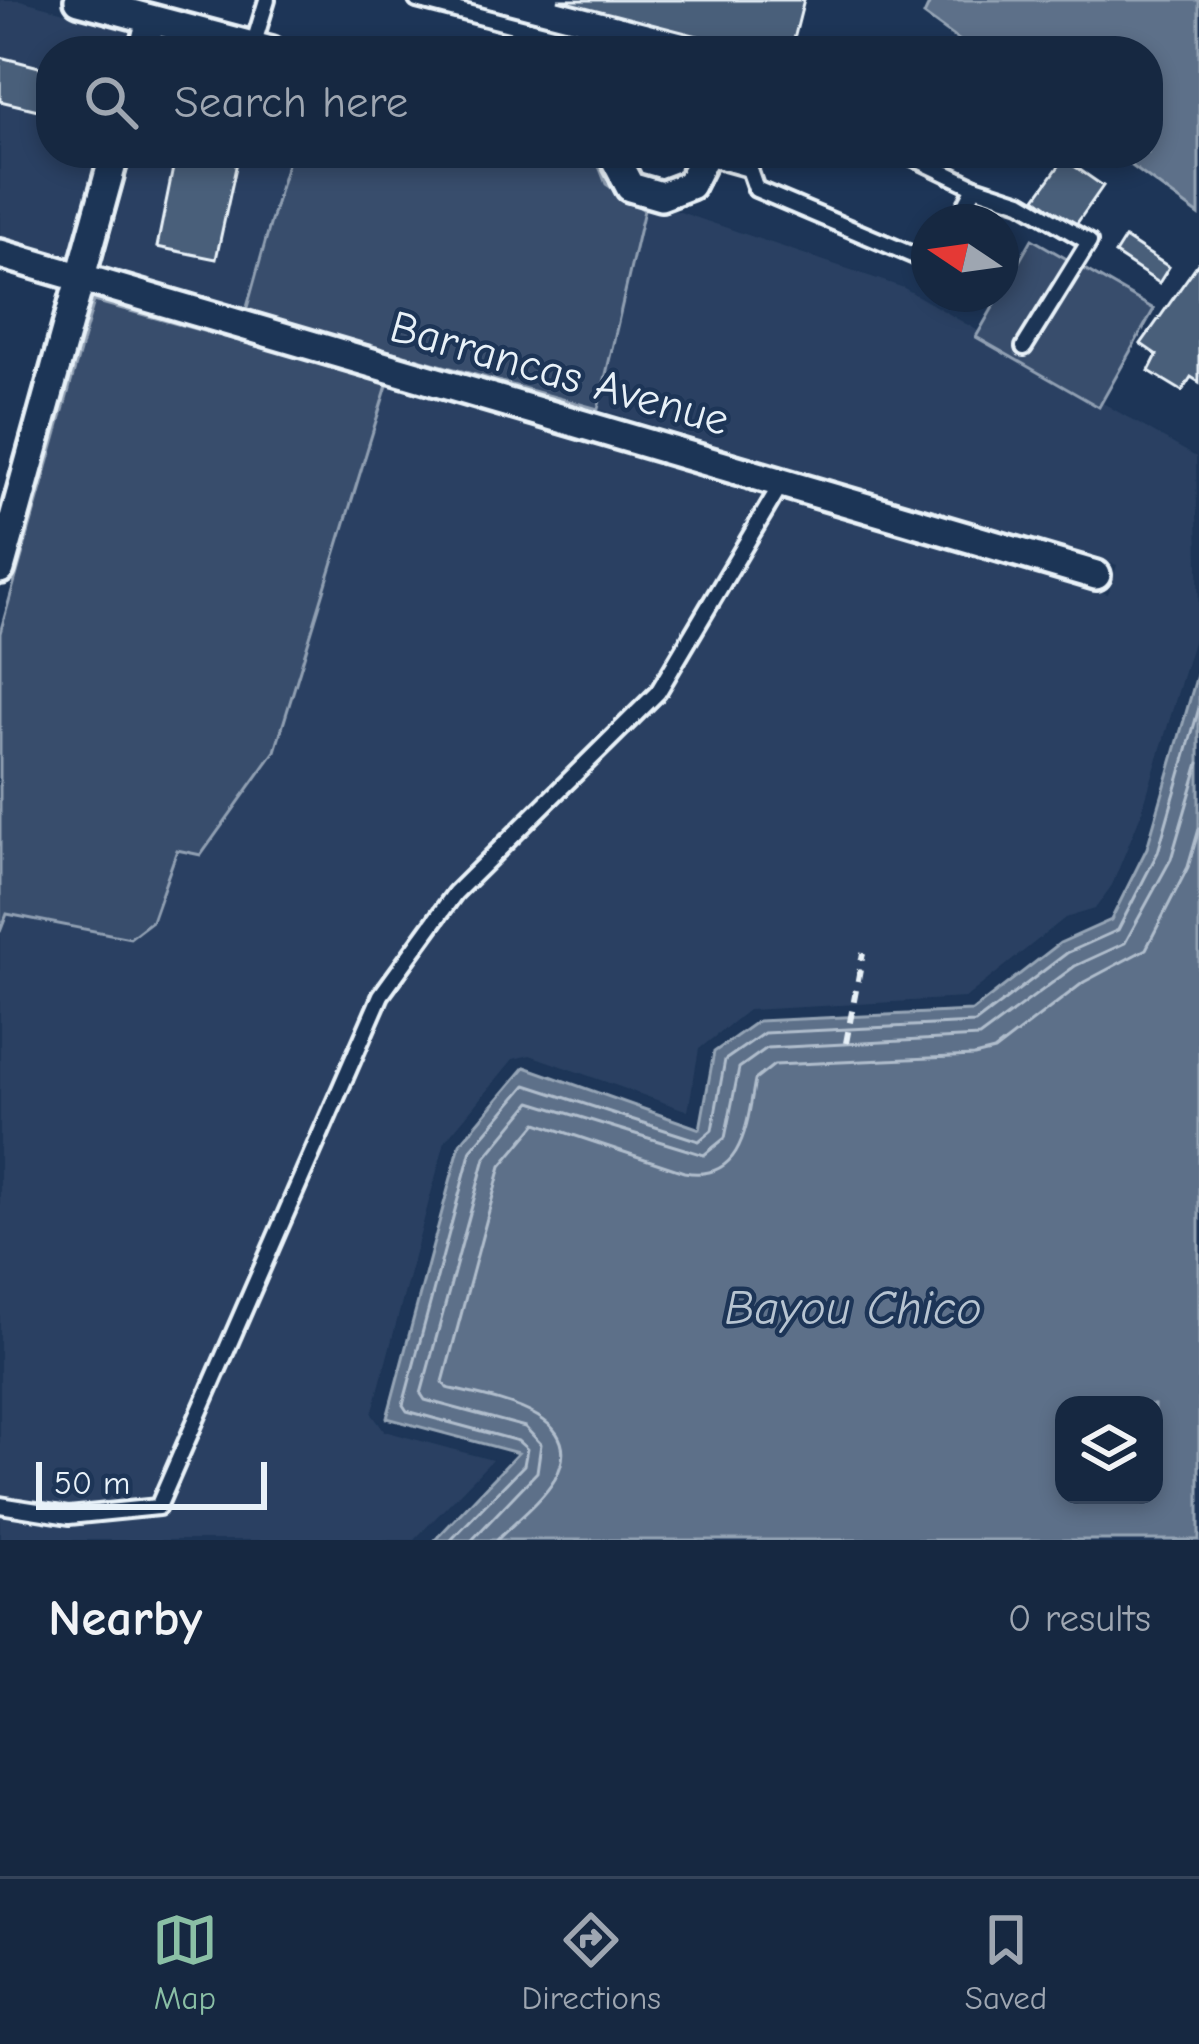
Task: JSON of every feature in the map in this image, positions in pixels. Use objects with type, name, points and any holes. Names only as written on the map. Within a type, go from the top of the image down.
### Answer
[{"type":"street","points":[[79,0],[212,36]]},
{"type":"street","points":[[147,36],[151,20]]},
{"type":"street","points":[[0,569],[7,518],[111,168]]},
{"type":"street","points":[[620,168],[630,187],[661,196],[690,185],[699,168]]},
{"type":"street","name":"Barrancas Avenue","points":[[0,254],[1096,574]]},
{"type":"lane","points":[[263,36],[267,0]]},
{"type":"lane","points":[[418,0],[556,36]]},
{"type":"lane","points":[[745,168],[756,189],[911,254]]},
{"type":"lane","points":[[935,168],[976,188],[1022,202],[1089,242],[1024,347]]},
{"type":"lane","points":[[967,204],[976,188]]},
{"type":"lane","points":[[0,1505],[69,1516],[158,1507],[381,995],[455,893],[658,692],[783,481]]},
{"type":"path","points":[[845,1043],[863,953]]},
{"type":"shaded area","points":[[0,0],[20,0],[130,30],[128,36],[36,36],[36,168],[93,168],[68,260],[0,237]]},
{"type":"shaded area","points":[[130,168],[286,168],[246,311],[102,271]]},
{"type":"shaded area","points":[[286,168],[600,168],[606,184],[644,210],[598,409],[246,311]]},
{"type":"shaded area","points":[[644,210],[674,210],[904,288],[911,292],[911,312],[945,312],[1196,457],[1199,622],[1141,814],[1112,885],[1095,909],[1065,918],[965,998],[748,1010],[699,1049],[688,1111],[530,1055],[513,1059],[445,1141],[372,1414],[384,1431],[492,1460],[414,1540],[0,1540],[0,932],[6,914],[152,921],[178,849],[201,855],[275,751],[388,382],[1108,594],[1117,565],[598,409]]},
{"type":"shaded area","points":[[1032,239],[1154,309],[1099,407],[976,337],[990,312],[1019,312],[1019,262]]},
{"type":"shaded area","points":[[94,301],[388,382],[275,751],[201,855],[177,850],[152,921],[130,938],[7,914],[0,932],[0,633]]},
{"type":"water","points":[[931,0],[1199,0],[1199,215],[1135,168],[1163,168],[1163,36],[953,36],[924,15]]},
{"type":"water","name":"Bayou Chico","points":[[1199,668],[1199,1540],[435,1540],[518,1453],[387,1418],[460,1144],[525,1067],[700,1129],[714,1052],[758,1021],[972,1011],[1060,943],[1111,920],[1147,848]]},
{"type":"building","points":[[558,0],[804,0],[795,36],[698,36]]},
{"type":"building","points":[[0,57],[36,66],[36,109],[0,101]]},
{"type":"building","points":[[173,168],[236,168],[216,259],[157,247]]},
{"type":"building","points":[[1058,168],[1077,168],[1103,186],[1075,226],[1036,198]]},
{"type":"building","points":[[1125,238],[1169,267],[1159,283],[1115,254]]},
{"type":"building","points":[[1199,262],[1199,382],[1191,377],[1182,391],[1149,371],[1157,355],[1141,344]]}]
